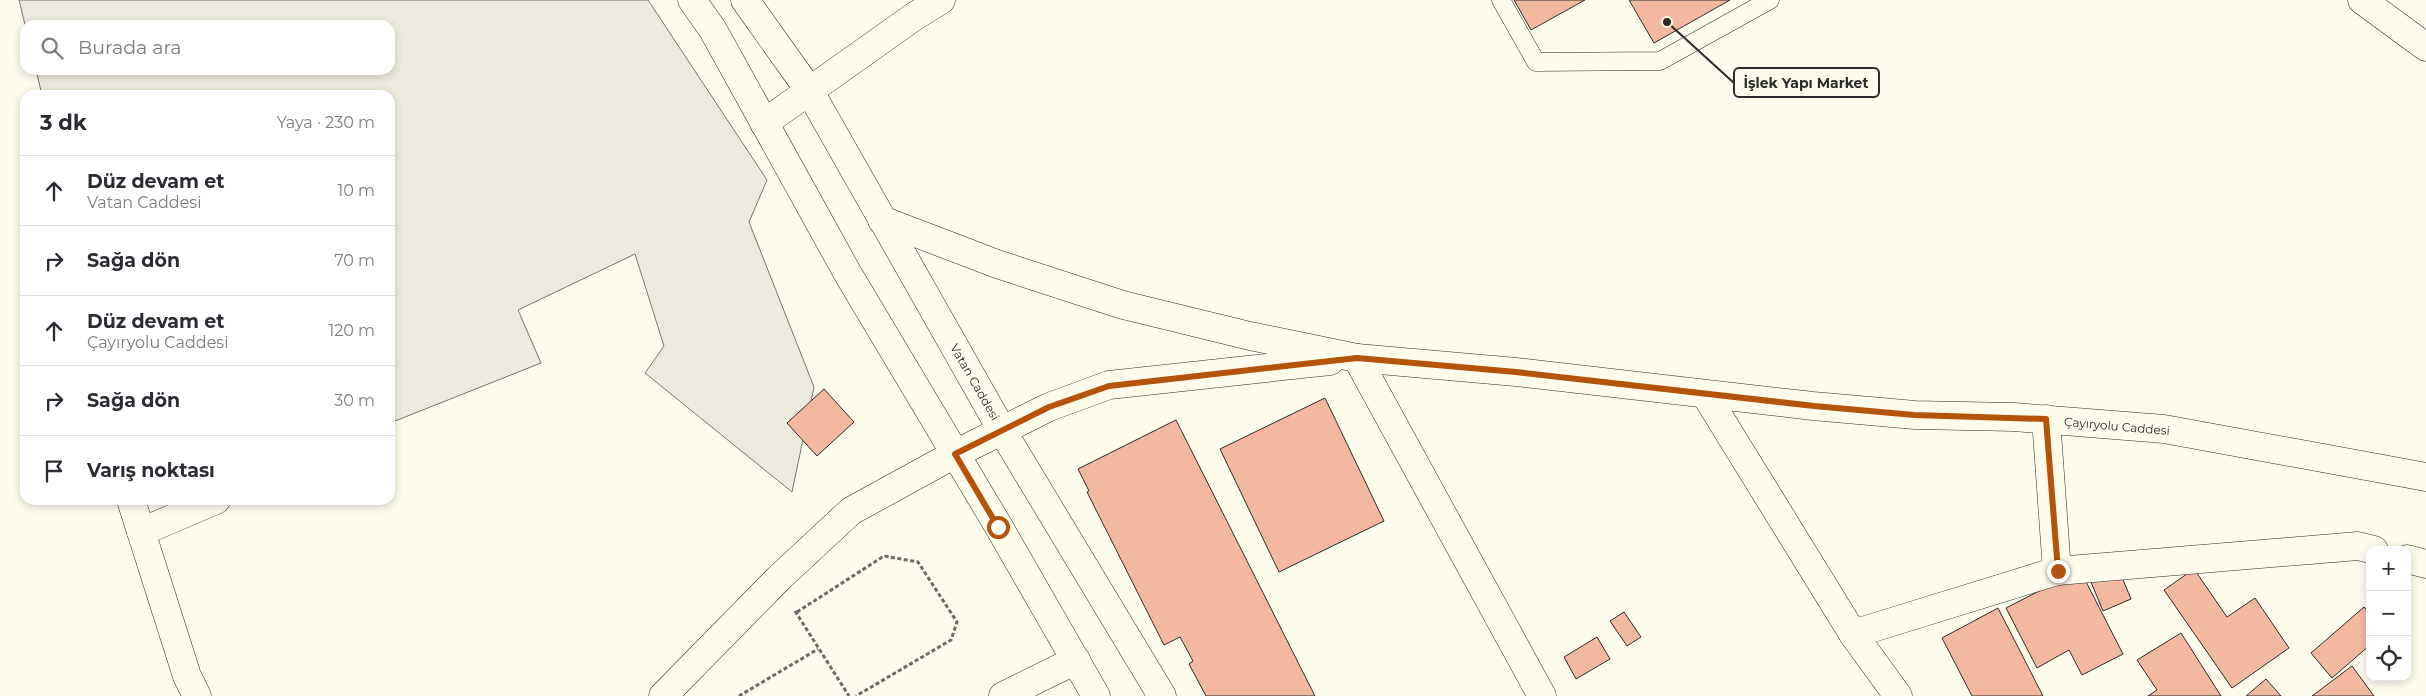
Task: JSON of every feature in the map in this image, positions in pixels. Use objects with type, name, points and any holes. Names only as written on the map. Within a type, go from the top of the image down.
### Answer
[{"type":"street","points":[[692,0],[713,30],[848,274],[1096,696]]},
{"type":"street","points":[[764,123],[808,90],[941,0]]},
{"type":"street","points":[[2362,0],[2426,47]]},
{"type":"street","points":[[713,30],[751,2]]},
{"type":"street","name":"Vatan Caddesi","points":[[751,2],[808,90],[1003,432],[1162,696]]},
{"type":"street","points":[[882,220],[939,243],[1123,305],[1250,336],[1357,358],[1542,696]]},
{"type":"street","points":[[663,696],[776,581],[851,511],[955,454],[1003,432],[1049,407],[1109,386],[1357,358]]},
{"type":"street","name":"Çayıryolu Caddesi","points":[[1357,358],[1516,372],[1705,394],[1914,415],[2046,419],[2164,429],[2426,477]]},
{"type":"street","points":[[1705,394],[1853,634],[1898,696]]},
{"type":"street","points":[[2046,419],[2058,571]]},
{"type":"street","points":[[133,505],[187,676],[197,696]]},
{"type":"street","points":[[141,532],[204,505]]},
{"type":"street","points":[[1853,634],[2058,571],[2358,546],[2366,548]]},
{"type":"street","points":[[2411,560],[2426,564]]},
{"type":"street","points":[[1003,696],[1076,660]]},
{"type":"lane","points":[[1501,0],[1536,62],[1660,61],[1770,0]]},
{"type":"path","points":[[796,612],[884,556],[918,562],[957,622],[952,640],[856,696]]},
{"type":"path","points":[[776,581],[849,696]]},
{"type":"path","points":[[739,696],[818,649]]},
{"type":"shaded area","points":[[19,0],[648,0],[767,180],[749,222],[814,387],[792,492],[645,373],[664,346],[635,254],[518,310],[541,363],[395,421],[395,90],[41,90],[37,75],[395,75],[395,20],[24,20]]},
{"type":"building","points":[[1514,0],[1585,0],[1531,30]]},
{"type":"building","points":[[1629,0],[1730,0],[1654,43]]},
{"type":"building","points":[[824,389],[854,422],[817,456],[787,423]]},
{"type":"building","points":[[1325,398],[1384,521],[1279,572],[1220,449]]},
{"type":"building","points":[[1176,420],[1315,696],[1206,696],[1189,664],[1193,661],[1180,637],[1164,645],[1087,492],[1089,491],[1078,469]]},
{"type":"building","points":[[2114,558],[2131,599],[2103,611],[2086,570]]},
{"type":"building","points":[[2194,569],[2227,617],[2255,598],[2289,648],[2232,688],[2164,590]]},
{"type":"building","points":[[2080,570],[2123,654],[2082,675],[2069,650],[2037,668],[2006,608]]},
{"type":"building","points":[[2364,607],[2366,609],[2366,648],[2332,678],[2311,653]]},
{"type":"building","points":[[1998,608],[2043,696],[1972,696],[1942,638]]},
{"type":"building","points":[[1624,612],[1641,637],[1627,646],[1610,621]]},
{"type":"building","points":[[2181,633],[2221,696],[2148,696],[2157,690],[2137,660]]},
{"type":"building","points":[[1597,637],[1610,659],[1576,679],[1564,657]]},
{"type":"building","points":[[2352,666],[2374,696],[2312,696]]},
{"type":"building","points":[[2266,679],[2281,696],[2246,696]]},
{"type":"place","name":"İşlek Yapı Market","points":[[1667,22]]},
{"type":"route","points":[[998,527],[955,454],[1003,432],[1049,407],[1109,386],[1357,358],[1516,372],[1628,386],[1914,415],[2046,419],[2058,571]]}]
